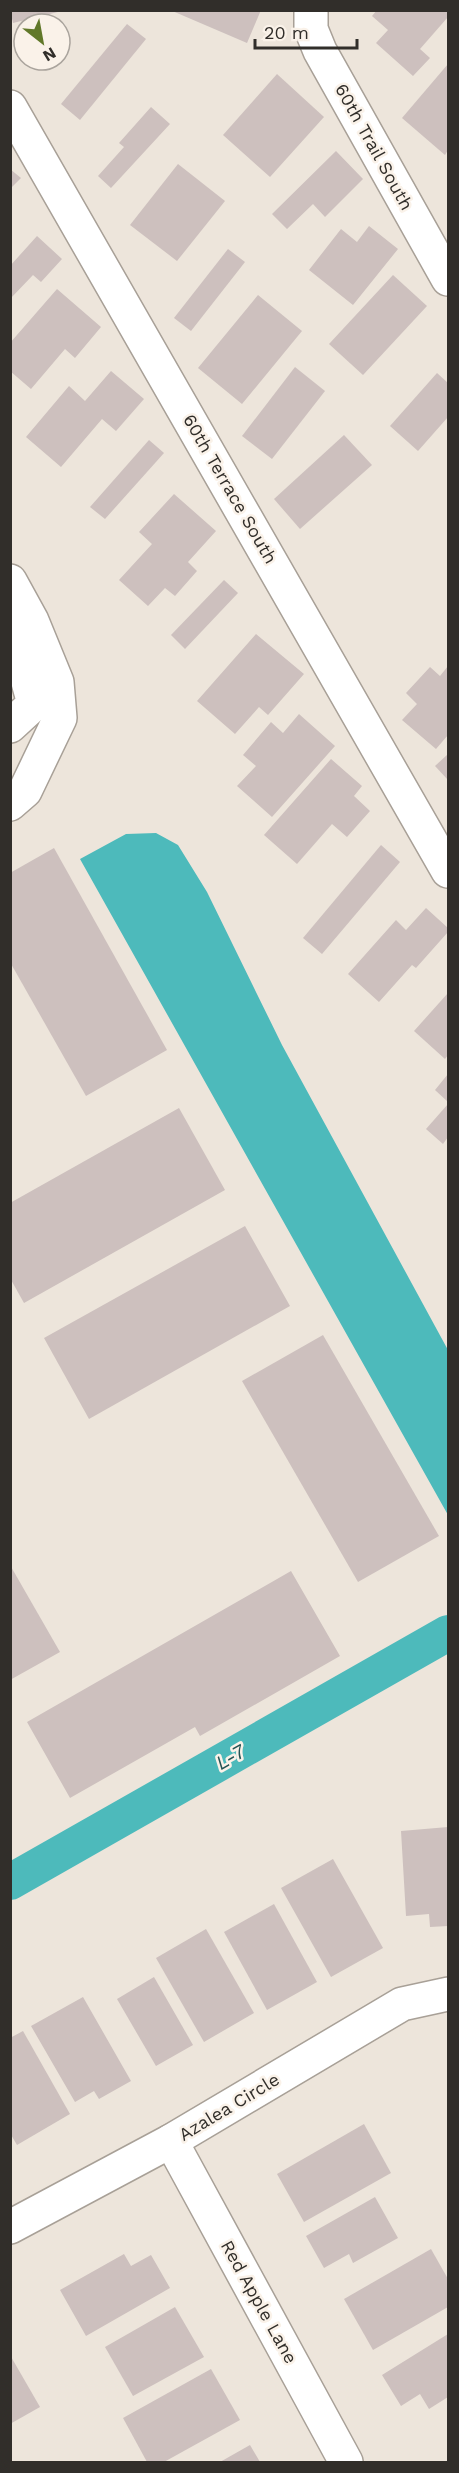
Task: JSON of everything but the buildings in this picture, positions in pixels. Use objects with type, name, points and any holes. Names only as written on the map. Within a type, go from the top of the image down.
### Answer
[{"type":"street","name":"60th Trail South","points":[[311,10],[312,28],[320,51],[448,279]]},
{"type":"street","name":"60th Terrace South","points":[[10,106],[448,871]]},
{"type":"street","points":[[10,581],[32,621],[57,682],[60,718],[25,791],[10,804]]},
{"type":"street","points":[[10,630],[17,642],[34,704],[10,726]]},
{"type":"street","name":"Azalea Circle","points":[[10,2227],[171,2140],[402,2004],[448,1994]]},
{"type":"street","name":"Red Apple Lane","points":[[171,2140],[346,2463]]},
{"type":"water","points":[[156,833],[178,845],[207,892],[282,1045],[448,1350],[448,1515],[80,859],[126,834]]},
{"type":"waterway","name":"L-7","points":[[10,1882],[448,1633]]}]
